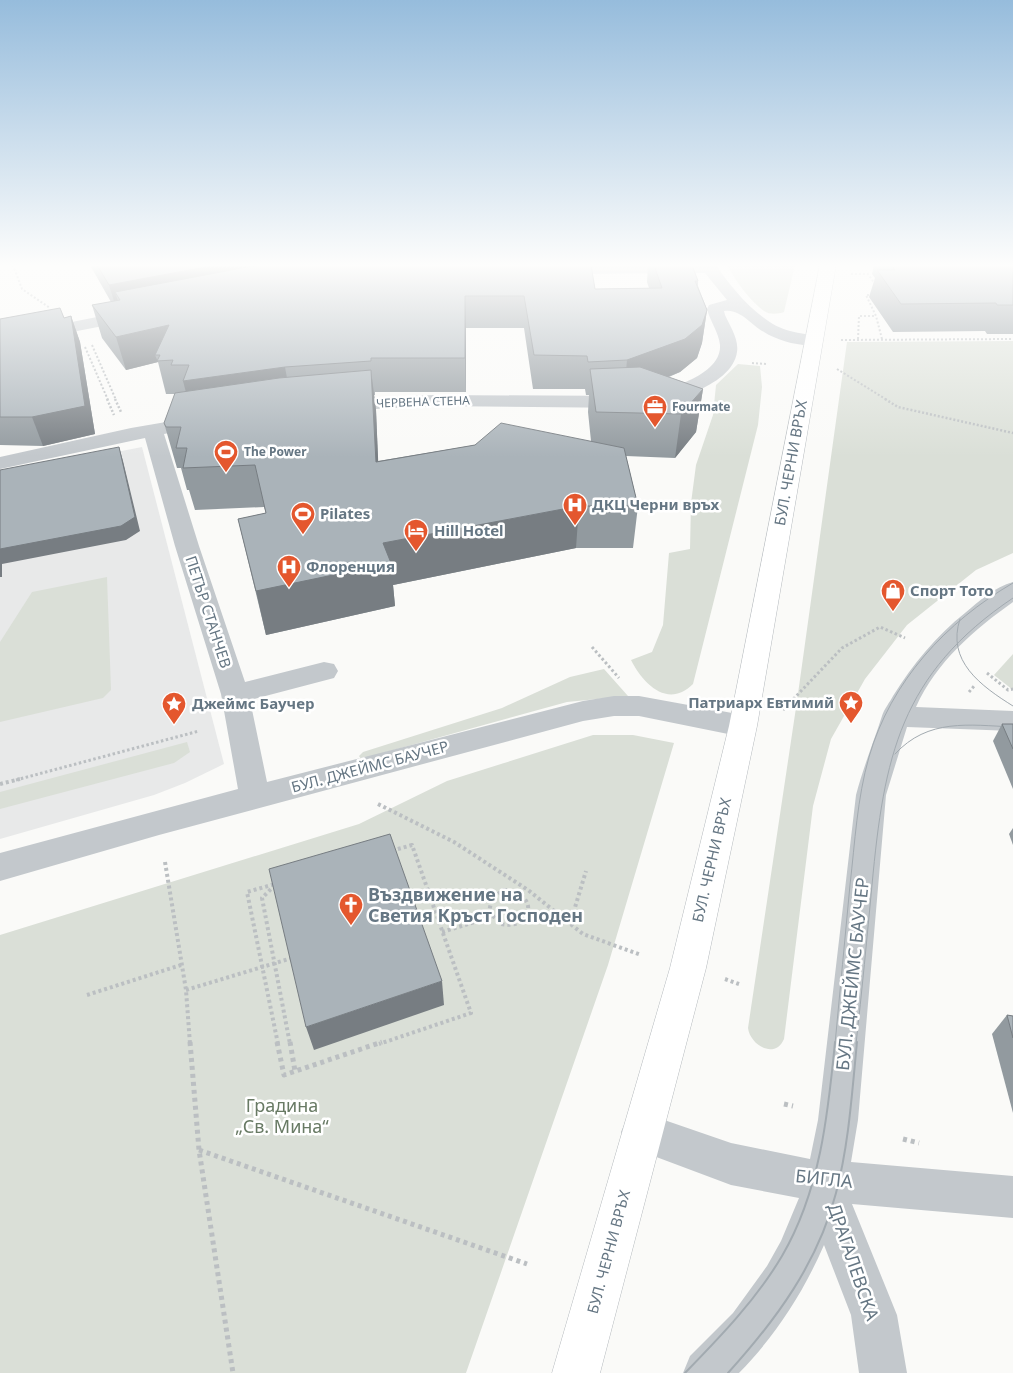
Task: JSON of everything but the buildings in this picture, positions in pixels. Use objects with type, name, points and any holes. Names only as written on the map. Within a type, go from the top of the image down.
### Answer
[{"type":"main road","name":"БУЛ. ЧЕРНИ ВРЪХ","points":[[576,1373],[641,1132],[688,968],[743,726],[816,329]]},
{"type":"street","points":[[0,341],[63,329]]},
{"type":"street","name":"ЧЕРВЕНА СТЕНА","points":[[320,407],[349,404],[468,400],[635,402],[687,389],[717,372],[726,360],[729,350],[725,329]]},
{"type":"street","points":[[771,329],[781,335],[814,340]]},
{"type":"street","points":[[0,463],[136,433],[217,419]]},
{"type":"street","name":"ПЕТЪР СТАНЧЕВ","points":[[136,433],[187,546],[235,694],[255,796]]},
{"type":"street","name":"БУЛ. ДЖЕЙМС БАУЧЕР","points":[[707,1373],[749,1330],[774,1296],[795,1261],[810,1228],[827,1180],[838,1120],[871,795],[881,756],[896,716],[912,684],[934,656],[970,620],[1013,590]]},
{"type":"street","points":[[235,694],[324,671]]},
{"type":"street","name":"БУЛ. ДЖЕЙМС БАУЧЕР","points":[[0,867],[255,796],[583,711],[614,706],[638,706],[743,726]]},
{"type":"street","points":[[896,716],[1013,720]]},
{"type":"street","name":"БИГЛА","points":[[641,1132],[731,1164],[827,1180],[1013,1197]]},
{"type":"street","name":"ДРАГАЛЕВСКА","points":[[827,1180],[832,1210],[874,1315],[883,1373]]},
{"type":"path","points":[[75,329],[136,433]]},
{"type":"path","points":[[76,329],[90,341],[136,433]]},
{"type":"path","points":[[858,329],[858,339]]},
{"type":"path","points":[[879,329],[882,339]]},
{"type":"path","points":[[841,340],[1013,339]]},
{"type":"path","points":[[836,368],[898,407],[1013,433]]},
{"type":"path","points":[[783,710],[842,648],[880,628],[905,638]]},
{"type":"path","points":[[592,647],[624,684]]},
{"type":"path","points":[[987,673],[1008,690],[1013,689]]},
{"type":"path","points":[[0,784],[199,731]]},
{"type":"path","points":[[378,804],[454,842],[528,890],[583,934],[641,955]]},
{"type":"path","points":[[412,845],[471,1013],[284,1075],[248,892],[277,883],[412,845]]},
{"type":"path","points":[[165,862],[186,990],[199,1150],[233,1373]]},
{"type":"path","points":[[570,924],[586,871]]},
{"type":"path","points":[[277,883],[262,898],[295,1071]]},
{"type":"path","points":[[504,890],[517,891],[523,895],[527,899],[529,911],[522,921],[516,924],[502,925],[492,917],[488,906],[493,896],[504,890]]},
{"type":"path","points":[[523,895],[528,890]]},
{"type":"path","points":[[442,932],[492,917]]},
{"type":"path","points":[[186,990],[292,958]]},
{"type":"path","points":[[86,995],[181,965]]},
{"type":"path","points":[[725,980],[739,984]]},
{"type":"path","points":[[784,1104],[793,1106]]},
{"type":"path","points":[[903,1139],[918,1143]]},
{"type":"path","points":[[199,1150],[527,1264]]},
{"type":"shaded area","points":[[142,447],[224,764],[185,783],[154,795],[0,839],[0,475]]},
{"type":"green space","points":[[1013,341],[1013,553],[976,570],[907,625],[865,679],[831,739],[813,806],[784,1039],[775,1049],[763,1048],[753,1040],[748,1028],[797,701],[847,342]]},
{"type":"green space","points":[[738,364],[760,366],[762,387],[758,425],[693,684],[684,691],[666,694],[649,685],[631,660],[652,652],[663,625],[669,553],[690,549],[691,503],[696,465],[713,415],[716,385]]},
{"type":"green space","points":[[107,577],[111,690],[103,698],[0,722],[0,642],[32,592]]},
{"type":"green space","points":[[1013,654],[1013,690],[994,675]]},
{"type":"green space","points":[[604,669],[628,696],[567,702],[361,759],[359,756],[363,752],[502,708],[570,677]]},
{"type":"green space","name":"Градина „Св. Мина“","points":[[593,735],[633,735],[674,743],[608,965],[466,1373],[0,1373],[0,935],[359,824],[447,781]]},
{"type":"green space","points":[[187,742],[190,752],[174,763],[0,809],[0,792]]},
{"type":"tram line","points":[[960,621],[1013,583]]},
{"type":"tram line","points":[[958,644],[975,627],[1013,598]]},
{"type":"tram line","points":[[835,1044],[855,837],[859,805],[869,757],[891,703],[924,656],[960,621]]},
{"type":"tram line","points":[[958,644],[957,634],[960,621]]},
{"type":"tram line","points":[[856,1044],[877,839],[883,797],[892,758],[905,722],[922,688],[945,657],[958,644]]},
{"type":"tram line","points":[[958,644],[962,660],[969,671],[989,690],[1013,706]]},
{"type":"tram line","points":[[895,754],[908,742],[921,734],[935,729],[965,725],[1013,727]]},
{"type":"tram line","points":[[685,1373],[724,1332],[761,1288],[782,1256],[795,1231],[814,1179],[820,1152],[835,1042]]},
{"type":"tram line","points":[[728,1373],[779,1311],[807,1267],[828,1219],[844,1156],[850,1118],[857,1042]]},
{"type":"place","name":"Fourmate","points":[[655,428]]},
{"type":"place","name":"The Power","points":[[226,473]]},
{"type":"place","name":"ДКЦ Черни връх","points":[[575,526]]},
{"type":"place","name":"Pilates","points":[[303,535]]},
{"type":"place","name":"Hill Hotel","points":[[416,552]]},
{"type":"place","name":"Флоренция","points":[[289,588]]},
{"type":"place","name":"Спорт Тото","points":[[893,612]]},
{"type":"place","name":"Патриарх Евтимий","points":[[851,724]]},
{"type":"place","name":"Джеймс Баучер","points":[[174,725]]},
{"type":"place","name":"Въздвижение на Светия Кръст Господен","points":[[351,926]]}]
